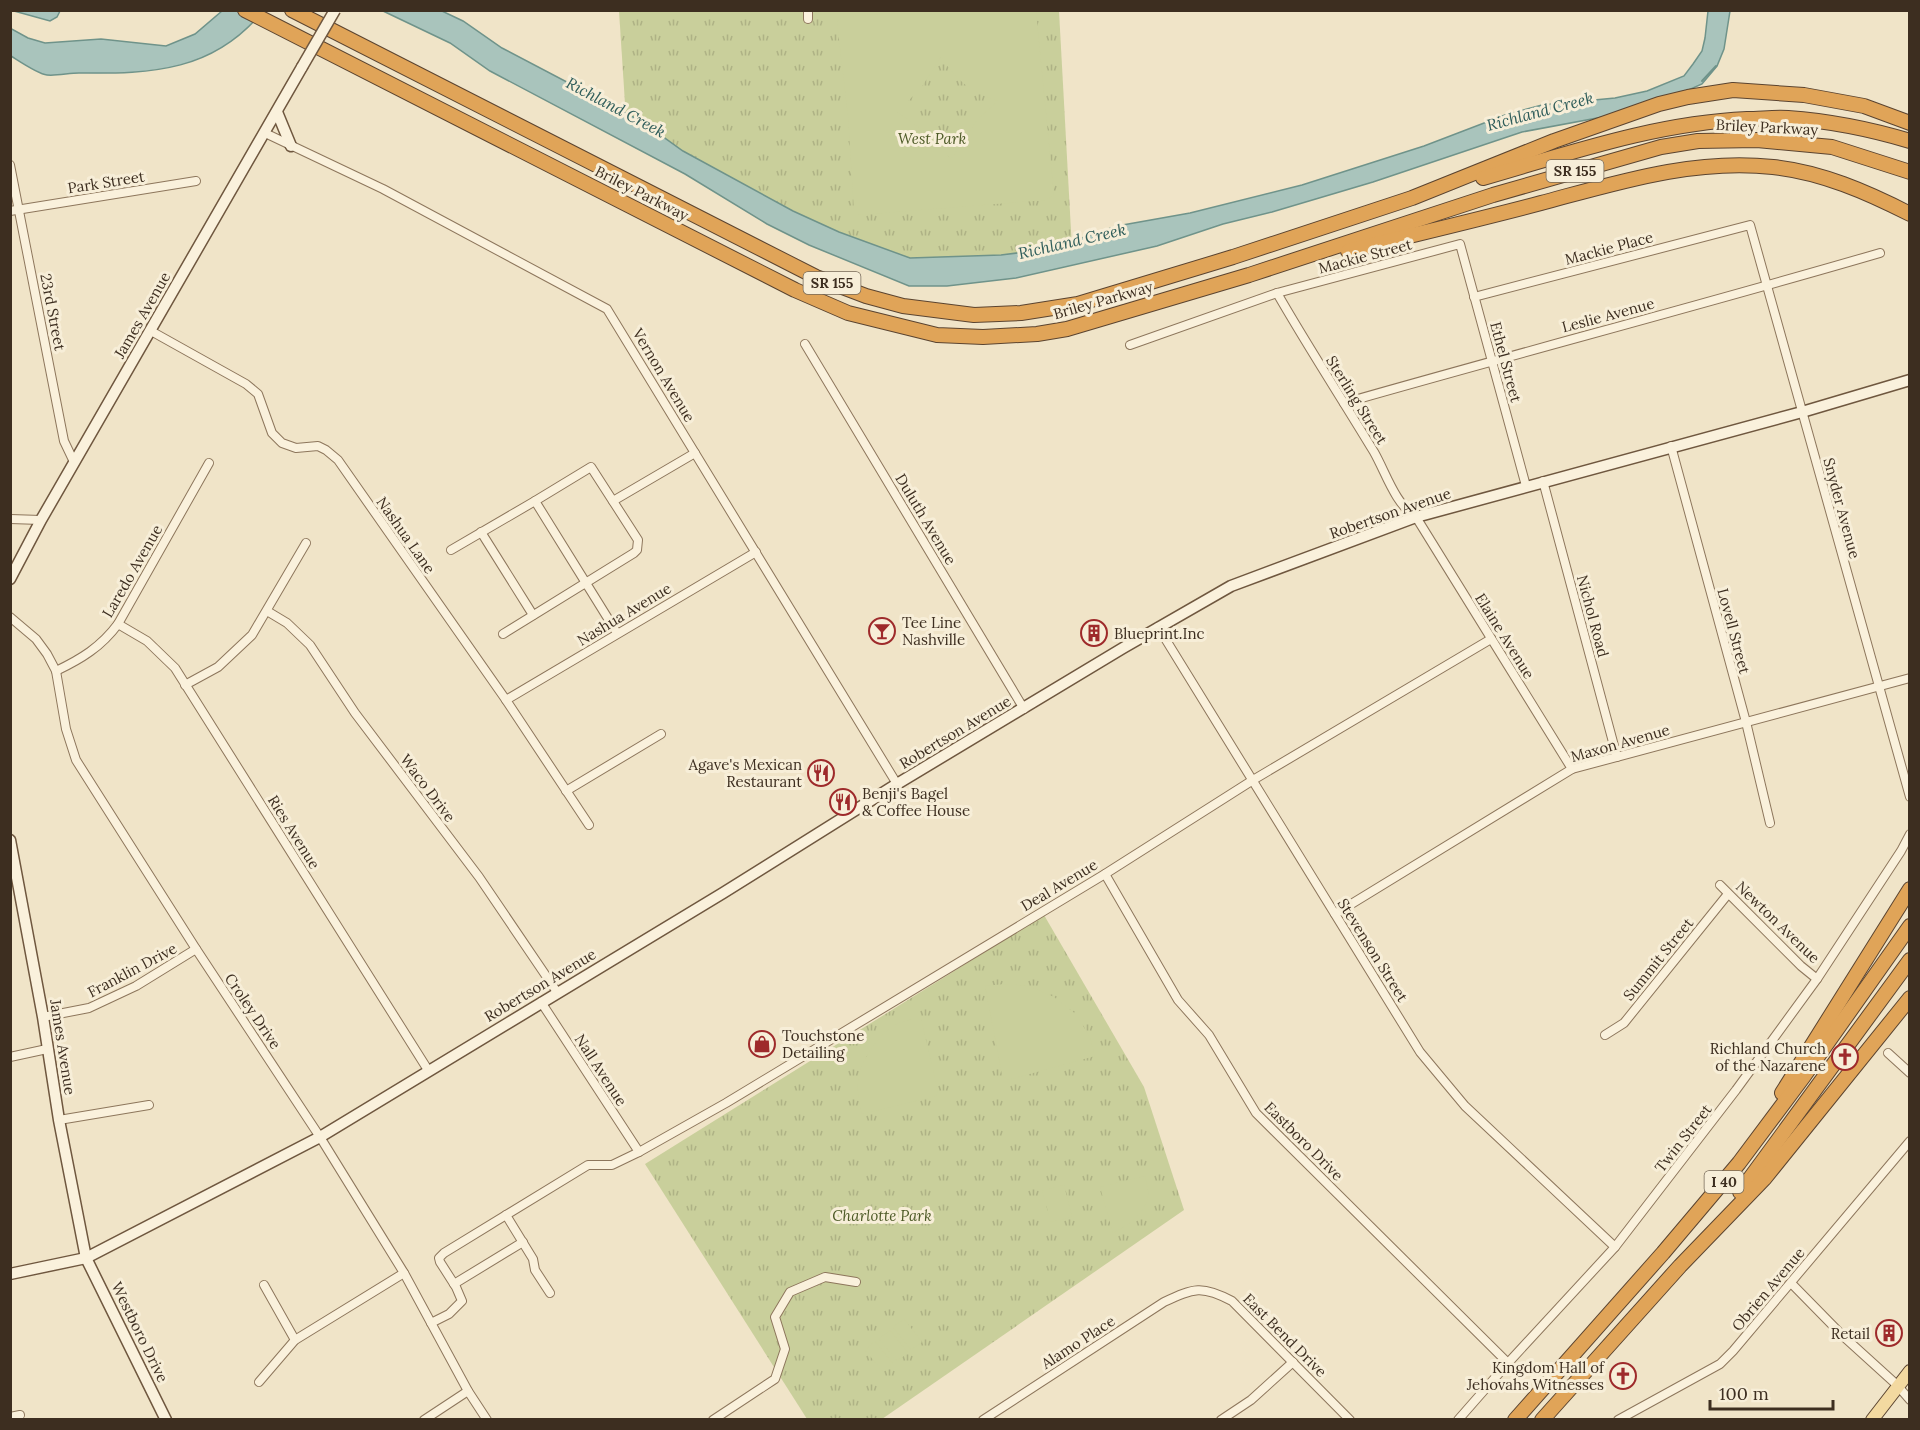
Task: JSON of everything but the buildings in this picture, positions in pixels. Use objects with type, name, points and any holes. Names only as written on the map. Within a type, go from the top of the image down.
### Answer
[{"type":"highway","name":"Briley Parkway","points":[[245,10],[795,290],[848,313],[937,335],[983,337],[1057,331],[1249,275],[1493,195],[1661,147],[1698,141],[1757,140],[1832,147],[1910,172]]},
{"type":"highway","name":"Briley Parkway","points":[[293,11],[816,277],[866,296],[920,309],[974,315],[1021,313],[1078,304],[1233,257],[1412,198],[1554,141],[1659,104],[1688,97],[1733,90],[1804,94],[1864,106],[1910,123]]},
{"type":"highway","points":[[1412,198],[1582,149],[1662,129],[1722,120],[1786,118],[1826,122],[1874,130],[1910,141]]},
{"type":"highway","points":[[1826,122],[1910,148]]},
{"type":"highway","points":[[1249,275],[1629,180],[1682,169],[1733,165],[1773,167],[1814,174],[1862,192],[1910,214]]},
{"type":"highway","points":[[1862,192],[1910,224]]},
{"type":"highway","points":[[1751,1147],[1797,1068],[1910,889]]},
{"type":"highway","name":"I 40","points":[[1515,1419],[1655,1262],[1751,1147],[1910,926]]},
{"type":"highway","name":"I 40","points":[[1542,1419],[1680,1266],[1757,1170],[1910,960]]},
{"type":"highway","points":[[1680,1266],[1764,1179],[1910,998]]},
{"type":"main road","points":[[1872,1419],[1910,1371]]},
{"type":"street","name":"James Avenue","points":[[10,579],[40,520],[151,332],[335,10]]},
{"type":"street","points":[[277,112],[291,146]]},
{"type":"street","name":"Vernon Avenue","points":[[265,133],[383,189],[607,309],[897,784]]},
{"type":"street","name":"23rd Street","points":[[10,165],[64,441],[74,462]]},
{"type":"street","name":"Park Street","points":[[10,211],[196,181]]},
{"type":"street","name":"Snyder Avenue","points":[[1750,225],[1910,797]]},
{"type":"street","name":"Mackie Place","points":[[1474,297],[1750,225]]},
{"type":"street","name":"Ethel Street","points":[[1460,244],[1526,486]]},
{"type":"street","name":"Mackie Street","points":[[1130,345],[1277,293],[1460,244]]},
{"type":"street","name":"Leslie Avenue","points":[[1344,403],[1880,253]]},
{"type":"street","name":"Sterling Street","points":[[1277,293],[1405,509],[1416,517]]},
{"type":"street","name":"Nashua Lane","points":[[151,332],[246,384],[258,394],[272,433],[282,443],[296,448],[318,446],[338,460],[506,700],[589,825]]},
{"type":"street","name":"Duluth Avenue","points":[[805,344],[1024,709]]},
{"type":"street","name":"Robertson Avenue","points":[[10,1274],[87,1258],[320,1137],[723,893],[897,784],[1158,627],[1231,586],[1416,517],[1802,412],[1910,380]]},
{"type":"street","name":"Lovell Street","points":[[1671,446],[1746,722],[1770,823]]},
{"type":"street","points":[[613,501],[695,453]]},
{"type":"street","name":"Laredo Avenue","points":[[56,671],[81,659],[107,639],[118,624],[209,463]]},
{"type":"street","points":[[451,550],[591,467],[638,540],[637,550],[503,634]]},
{"type":"street","name":"Nichol Road","points":[[1543,481],[1617,757]]},
{"type":"street","points":[[535,501],[618,633]]},
{"type":"street","name":"Elaine Avenue","points":[[1416,517],[1572,769]]},
{"type":"street","points":[[10,519],[40,520]]},
{"type":"street","points":[[481,532],[533,615]]},
{"type":"street","points":[[185,685],[218,667],[252,635],[306,543]]},
{"type":"street","name":"Nashua Avenue","points":[[506,700],[756,552]]},
{"type":"street","name":"Waco Drive","points":[[267,611],[287,623],[310,645],[355,713],[479,877],[557,992]]},
{"type":"street","name":"Croley Drive","points":[[10,617],[36,639],[56,671],[66,729],[76,760],[196,950],[320,1137],[404,1273],[468,1391],[487,1419]]},
{"type":"street","name":"Ries Avenue","points":[[118,624],[147,641],[163,655],[185,685],[428,1070]]},
{"type":"street","name":"Stevenson Street","points":[[1158,627],[1420,1052],[1457,1097],[1615,1247]]},
{"type":"street","name":"Deal Avenue","points":[[454,1284],[442,1268],[439,1258],[444,1253],[588,1165],[612,1165],[726,1103],[1105,873],[1253,780],[1491,639]]},
{"type":"street","name":"Maxon Avenue","points":[[1335,914],[1572,769],[1910,678]]},
{"type":"street","points":[[566,791],[661,734]]},
{"type":"street","name":"Twin Street","points":[[1458,1419],[1615,1247],[1736,1090],[1817,979],[1910,834]]},
{"type":"street","name":"James Avenue","points":[[10,840],[43,1017],[59,1120],[87,1258]]},
{"type":"street","name":"Eastboro Drive","points":[[1105,873],[1174,993],[1189,1015],[1209,1035],[1256,1113],[1508,1363]]},
{"type":"street","name":"Newton Avenue","points":[[1720,885],[1817,979]]},
{"type":"street","name":"Summit Street","points":[[1605,1035],[1624,1023],[1728,894]]},
{"type":"street","name":"Franklin Drive","points":[[43,1017],[89,1008],[136,986],[196,950]]},
{"type":"street","name":"Nall Avenue","points":[[541,1002],[639,1152]]},
{"type":"street","points":[[10,1057],[47,1049]]},
{"type":"street","points":[[1888,1053],[1910,1074]]},
{"type":"street","points":[[59,1120],[149,1105]]},
{"type":"street","name":"Obrien Avenue","points":[[1618,1419],[1720,1364],[1733,1352],[1910,1141]]},
{"type":"street","points":[[506,1215],[533,1259],[535,1270],[550,1293]]},
{"type":"street","points":[[431,1323],[449,1314],[462,1301],[454,1284],[523,1242]]},
{"type":"street","name":"Westboro Drive","points":[[87,1258],[166,1419]]},
{"type":"street","points":[[258,1383],[295,1340],[404,1273]]},
{"type":"street","points":[[713,1419],[775,1379],[785,1349],[775,1317],[790,1292],[825,1276],[856,1282]]},
{"type":"street","points":[[1791,1283],[1910,1400]]},
{"type":"street","points":[[264,1285],[295,1340]]},
{"type":"street","name":"East Bend Drive","points":[[1190,1290],[1213,1291],[1232,1301],[1350,1419]]},
{"type":"street","name":"Alamo Place","points":[[983,1419],[1164,1302],[1190,1290]]},
{"type":"street","points":[[1221,1419],[1251,1400],[1293,1362]]},
{"type":"street","points":[[424,1419],[468,1391]]},
{"type":"street","points":[[10,1417],[20,1415]]},
{"type":"green space","name":"West Park","points":[[619,11],[1059,11],[1072,249],[901,263],[799,224],[626,119]]},
{"type":"green space","points":[[914,11],[1036,11],[1054,195],[1046,200],[858,215],[854,211],[848,117],[837,22],[842,17]],"holes":[[[941,57],[965,85],[998,101],[977,120],[951,159],[926,133],[897,112],[921,88]]]},
{"type":"green space","name":"Charlotte Park","points":[[1044,915],[1144,1087],[1184,1210],[882,1419],[807,1419],[645,1164]]},
{"type":"green space","points":[[1004,984],[1029,986],[1054,997],[1077,1015],[1090,1038],[1095,1056],[1008,1080],[1002,1075],[985,986]]},
{"type":"green space","points":[[913,1019],[921,1019],[938,1091],[936,1096],[862,1114],[858,1085],[864,1061],[878,1040],[889,1029]]},
{"type":"green space","points":[[1145,1176],[1148,1194],[1144,1208],[1130,1223],[1113,1233],[1100,1187]]},
{"type":"green space","points":[[1064,1185],[1072,1217],[1051,1222],[1042,1191]]},
{"type":"green space","points":[[904,1319],[922,1342],[911,1350],[893,1327]]},
{"type":"green space","points":[[890,1330],[908,1353],[897,1361],[879,1339]]},
{"type":"green space","points":[[875,1341],[893,1364],[883,1372],[865,1350]]},
{"type":"water","points":[[14,11],[60,11],[57,17],[50,21]]},
{"type":"water","points":[[222,11],[263,11],[244,31],[224,46],[203,57],[157,70],[51,75],[43,74],[11,56],[10,28],[28,38],[45,43],[101,39],[166,46],[195,34]]},
{"type":"water","points":[[383,11],[442,11],[463,21],[502,48],[641,121],[683,151],[793,211],[839,232],[910,258],[1001,255],[1049,249],[1117,226],[1190,213],[1302,185],[1424,146],[1505,115],[1542,105],[1615,98],[1647,91],[1684,76],[1702,51],[1708,11],[1730,11],[1724,49],[1717,66],[1702,84],[1675,96],[1608,116],[1522,132],[1373,182],[1223,224],[1157,246],[1016,278],[947,286],[909,286],[809,245],[767,224],[685,174],[490,71],[450,43]]},
{"type":"waterway","name":"Richland Creek","points":[[1702,81],[1716,66]]},
{"type":"place","name":"Tee Line Nashville","points":[[882,631]]},
{"type":"place","name":"Blueprint.Inc","points":[[1094,633]]},
{"type":"place","name":"Agave's Mexican Restaurant","points":[[821,773]]},
{"type":"place","name":"Benji's Bagel & Coffee House","points":[[843,802]]},
{"type":"place","name":"Touchstone Detailing","points":[[762,1044]]},
{"type":"place","name":"Richland Church of the Nazarene","points":[[1845,1057]]},
{"type":"place","name":"Retail","points":[[1889,1333]]},
{"type":"place","name":"Kingdom Hall of Jehovahs Witnesses","points":[[1623,1376]]}]
